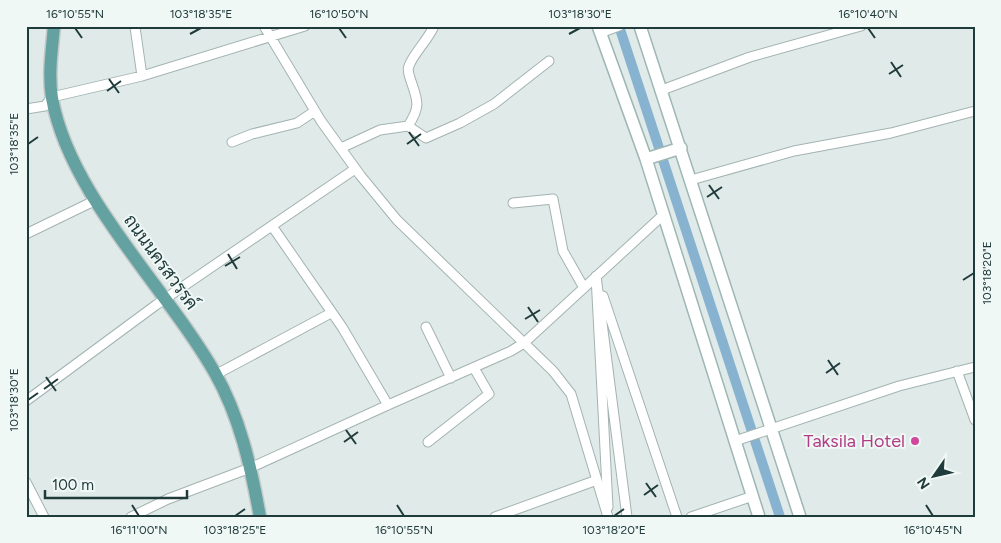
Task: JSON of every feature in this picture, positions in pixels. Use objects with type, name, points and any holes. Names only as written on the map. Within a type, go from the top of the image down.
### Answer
[{"type":"main road","name":"ถนนนครสวรรค์","points":[[54,26],[50,73],[52,97],[58,124],[69,153],[96,200],[189,330],[215,375],[235,418],[250,468],[260,517]]},
{"type":"street","points":[[264,26],[316,111],[355,169],[398,220],[553,371],[571,394],[608,517]]},
{"type":"street","points":[[26,109],[45,106],[52,97],[142,76],[305,26]]},
{"type":"street","points":[[408,126],[417,113],[419,104],[408,72],[409,66],[429,38],[434,26]]},
{"type":"street","points":[[619,26],[599,30],[646,160],[662,216],[759,517]]},
{"type":"street","points":[[640,26],[800,517]]},
{"type":"street","points":[[662,90],[750,58],[862,26]]},
{"type":"street","points":[[135,27],[142,76]]},
{"type":"street","points":[[341,148],[380,130],[408,126],[426,138],[460,123],[494,104],[549,61]]},
{"type":"street","points":[[232,142],[252,134],[297,123],[316,111]]},
{"type":"street","points":[[691,180],[794,151],[891,133],[975,111]]},
{"type":"street","points":[[646,160],[681,148]]},
{"type":"street","points":[[26,401],[166,299],[355,169]]},
{"type":"street","points":[[513,204],[553,199],[563,251],[584,288]]},
{"type":"street","points":[[26,234],[96,200]]},
{"type":"street","points":[[132,517],[168,498],[250,468],[388,405],[511,352],[524,343],[662,216]]},
{"type":"street","points":[[272,226],[331,313],[388,405]]},
{"type":"street","points":[[596,276],[608,517]]},
{"type":"street","points":[[596,276],[627,517]]},
{"type":"street","points":[[596,276],[677,517]]},
{"type":"street","points":[[215,375],[331,313]]},
{"type":"street","points":[[426,327],[451,378]]},
{"type":"street","points":[[735,441],[899,386],[975,367]]},
{"type":"street","points":[[428,442],[489,394],[474,368]]},
{"type":"street","points":[[957,371],[975,420]]},
{"type":"street","points":[[495,517],[597,480]]},
{"type":"street","points":[[26,482],[44,517]]},
{"type":"street","points":[[691,517],[753,496]]},
{"type":"waterway","points":[[619,26],[780,517]]},
{"type":"place","name":"Taksila Hotel","points":[[915,441]]}]
